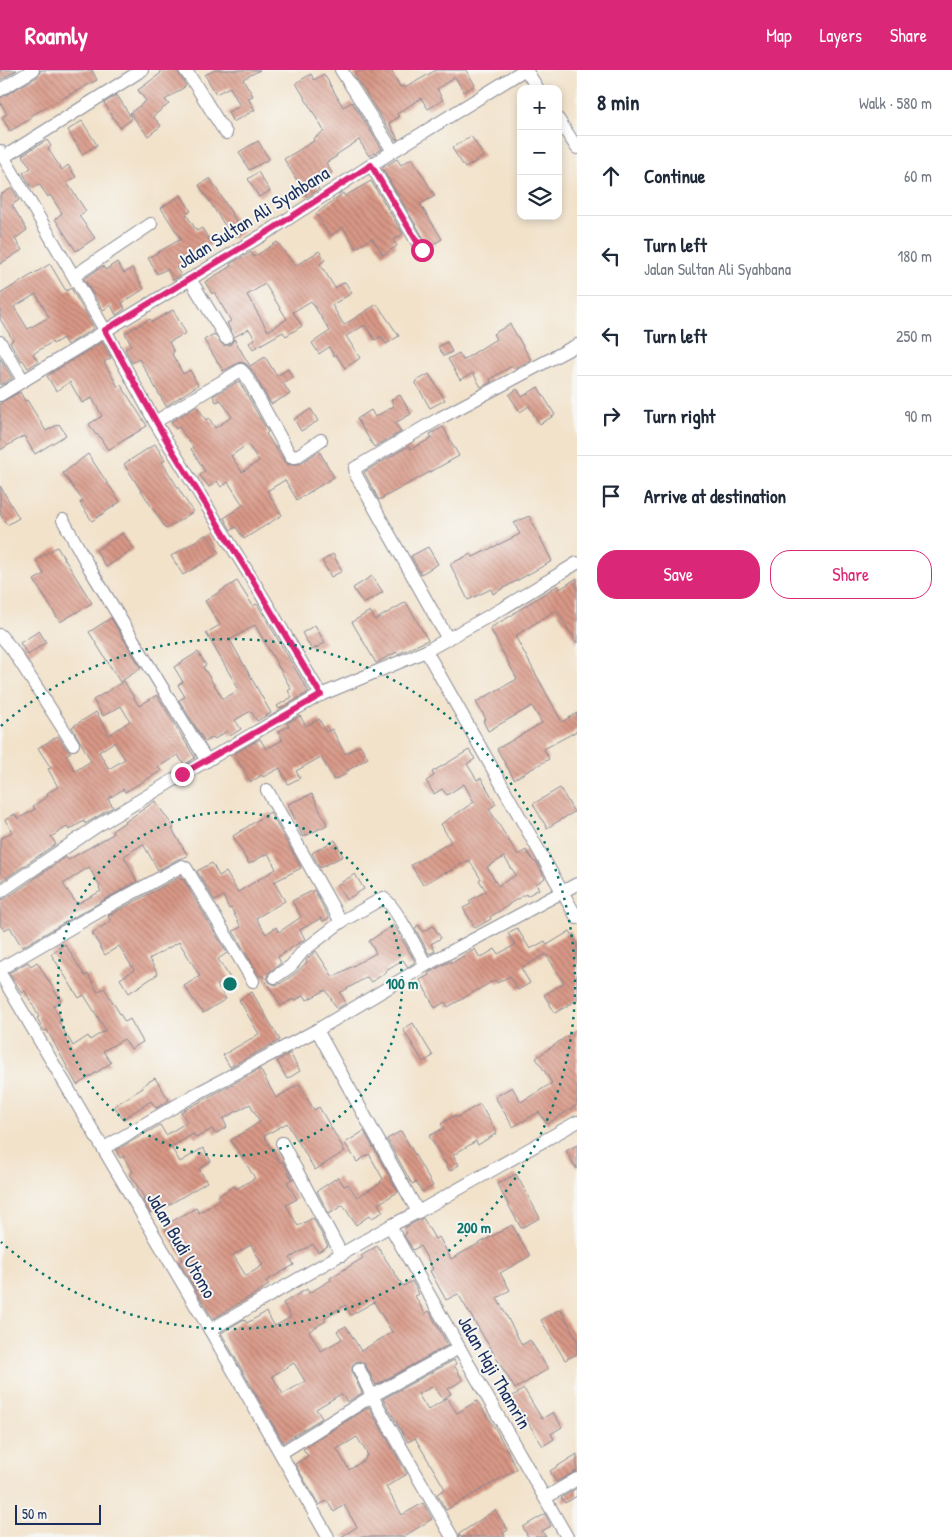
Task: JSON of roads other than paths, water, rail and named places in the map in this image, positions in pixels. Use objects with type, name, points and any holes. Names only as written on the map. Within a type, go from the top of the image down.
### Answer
[{"type":"street","points":[[0,90],[33,70]]},
{"type":"street","points":[[142,70],[2,154],[74,276],[156,422],[321,695]]},
{"type":"street","points":[[186,70],[226,133]]},
{"type":"street","points":[[341,70],[393,151]]},
{"type":"street","points":[[525,70],[535,85]]},
{"type":"street","name":"Jalan Sultan Ali Syahbana","points":[[0,395],[274,228],[393,151],[525,70]]},
{"type":"street","points":[[562,125],[577,148]]},
{"type":"street","points":[[371,165],[422,250]]},
{"type":"street","points":[[74,276],[151,224]]},
{"type":"street","points":[[190,279],[226,338]]},
{"type":"street","points":[[0,342],[22,380]]},
{"type":"street","points":[[448,639],[356,475],[355,468],[440,418],[577,345]]},
{"type":"street","points":[[156,422],[241,370],[291,457],[296,457],[321,440]]},
{"type":"street","points":[[63,520],[207,761]]},
{"type":"street","points":[[0,892],[97,826],[182,774],[321,695],[426,651],[505,607],[577,562]]},
{"type":"street","points":[[0,635],[12,649],[73,744]]},
{"type":"street","points":[[426,651],[577,918]]},
{"type":"street","points":[[267,790],[341,922]]},
{"type":"street","points":[[0,969],[182,866],[186,868],[253,981]]},
{"type":"street","points":[[104,1148],[196,1094],[317,1030],[426,965],[577,884]]},
{"type":"street","points":[[276,978],[291,966],[304,951],[341,922],[380,899],[386,899],[426,965]]},
{"type":"street","name":"Jalan Budi Utomo","points":[[0,973],[210,1330],[328,1537]]},
{"type":"street","points":[[317,1030],[418,1212]]},
{"type":"street","points":[[210,1330],[390,1226],[576,1124]]},
{"type":"street","points":[[282,1143],[342,1255]]},
{"type":"street","name":"Jalan Haji Thamrin","points":[[390,1226],[567,1537]]},
{"type":"street","points":[[281,1453],[372,1396],[460,1348]]},
{"type":"street","points":[[359,1369],[372,1396],[452,1537]]},
{"type":"street","points":[[544,1498],[577,1478]]}]
